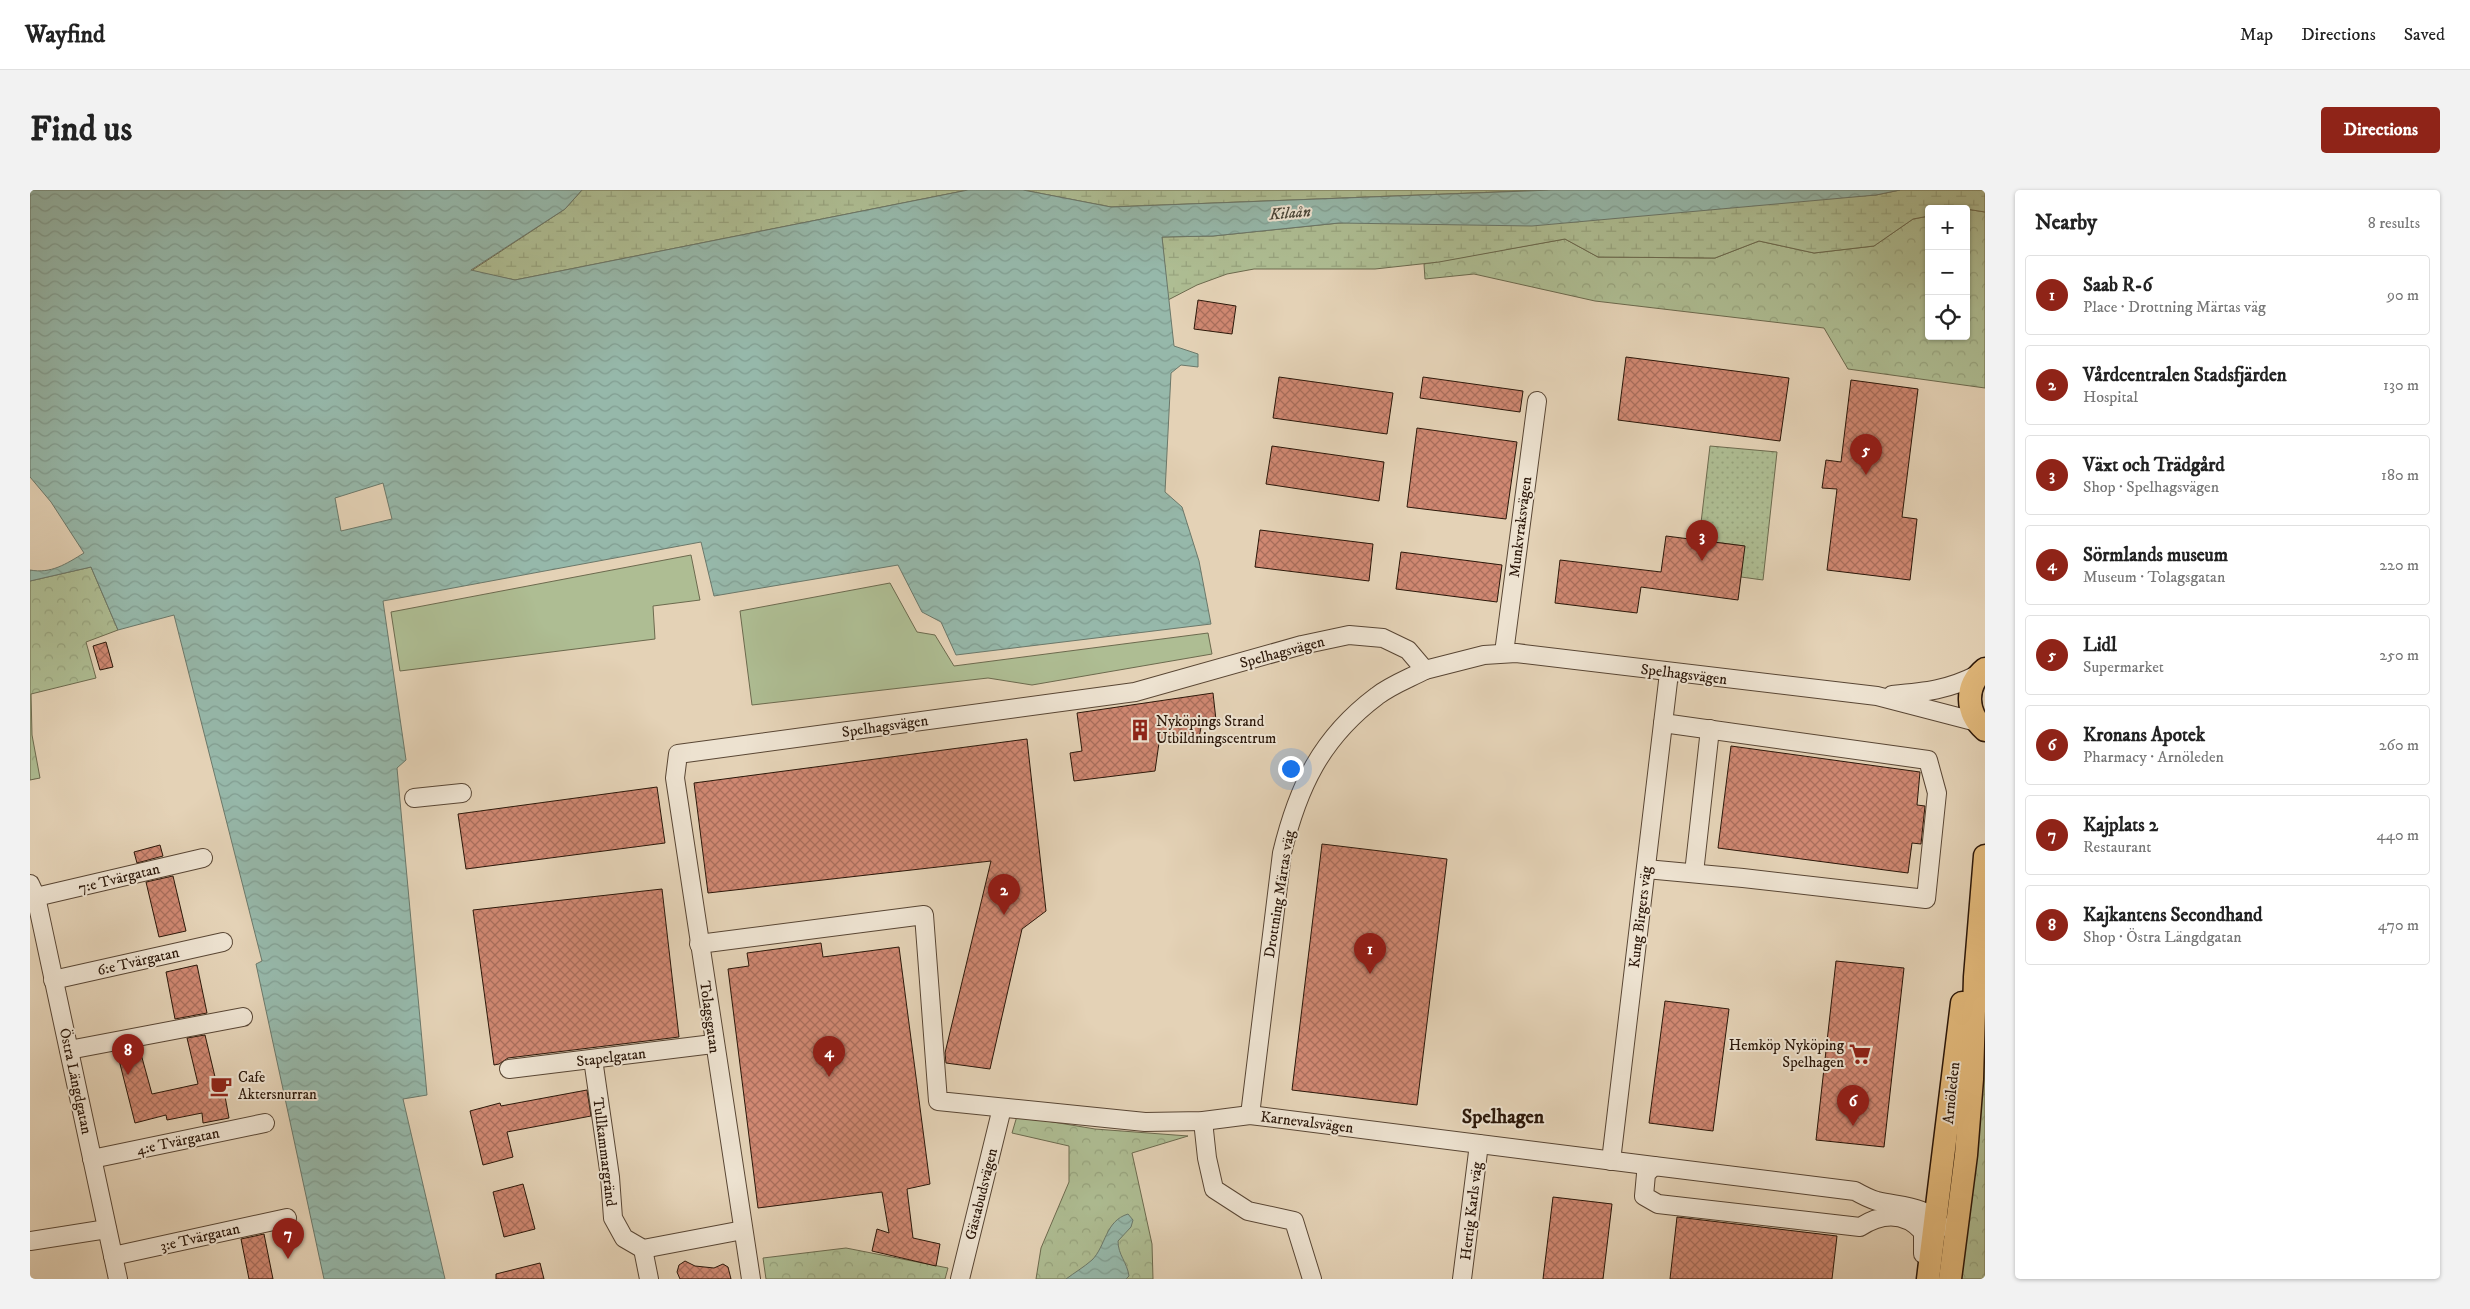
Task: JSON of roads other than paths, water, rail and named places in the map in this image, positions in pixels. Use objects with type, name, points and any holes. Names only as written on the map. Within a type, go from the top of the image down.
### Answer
[{"type":"main road","points":[[1981,726],[1971,711],[1969,698],[1972,685],[1982,672]]},
{"type":"main road","name":"Arnöleden","points":[[1950,1279],[1966,1155],[1972,1079],[1974,977],[1985,856]]},
{"type":"main road","name":"Arnöleden","points":[[1928,1279],[1927,1213],[1979,908]]},
{"type":"street","name":"Munkvraksvägen","points":[[1504,653],[1536,402]]},
{"type":"street","name":"Spelhagsvägen","points":[[678,754],[1135,692],[1302,645],[1349,635],[1383,638],[1408,650],[1425,670],[1484,655],[1504,653],[1877,696],[1981,726]]},
{"type":"street","name":"Drottning Märtas väg","points":[[1250,1115],[1282,853],[1292,812],[1303,785],[1322,753],[1349,722],[1378,695],[1425,670]]},
{"type":"street","name":"Spelhagsvägen","points":[[1877,696],[1940,690],[1959,685],[1982,672]]},
{"type":"street","name":"Kung Birgers väg","points":[[1611,1161],[1669,673]]},
{"type":"street","points":[[1646,869],[1926,899],[1937,793],[1928,760],[1663,723]]},
{"type":"street","points":[[1694,873],[1710,729]]},
{"type":"street","name":"Tolagsgatan","points":[[678,754],[675,778],[713,1044],[751,1279]]},
{"type":"street","points":[[414,798],[462,793]]},
{"type":"street","name":"7:e Tvärgatan","points":[[33,890],[203,858]]},
{"type":"street","name":"Östra Längdgatan","points":[[33,890],[118,1279]]},
{"type":"street","name":"Karnevalsvägen","points":[[699,944],[924,916],[938,1102],[1144,1122],[1203,1121],[1250,1115],[1855,1191],[1875,1200],[1927,1213]]},
{"type":"street","name":"6:e Tvärgatan","points":[[53,980],[223,942]]},
{"type":"street","points":[[69,1050],[243,1017]]},
{"type":"street","name":"Stapelgatan","points":[[509,1069],[713,1044]]},
{"type":"street","name":"Tullkammargränd","points":[[593,1059],[610,1177],[613,1218],[624,1238],[643,1248]]},
{"type":"street","name":"Gästabudsvägen","points":[[960,1279],[1002,1108]]},
{"type":"street","points":[[1203,1121],[1206,1158],[1214,1189],[1248,1211],[1294,1221],[1312,1279]]},
{"type":"street","name":"4:e Tvärgatan","points":[[92,1159],[265,1123]]},
{"type":"street","name":"Hertig Karls väg","points":[[1462,1279],[1479,1144]]},
{"type":"street","points":[[1654,1166],[1646,1174],[1644,1196],[1658,1204],[1860,1227],[1874,1218],[1888,1217],[1913,1221],[1923,1232],[1920,1279]]},
{"type":"street","points":[[1927,1213],[1945,1238],[1942,1279]]},
{"type":"street","name":"3:e Tvärgatan","points":[[113,1256],[286,1218]]},
{"type":"street","points":[[30,1241],[107,1229]]},
{"type":"street","points":[[649,1279],[643,1248],[743,1230]]},
{"type":"water","name":"Kilaån","points":[[30,190],[582,190],[565,209],[471,270],[515,280],[968,190],[1023,190],[1111,207],[1552,190],[1900,190],[1876,195],[1532,226],[1339,223],[1213,236],[1162,237],[1174,346],[1198,354],[1198,367],[1181,365],[1171,373],[1165,492],[1182,507],[1199,561],[1211,624],[956,655],[941,622],[922,612],[898,565],[714,596],[701,542],[383,601],[406,760],[397,768],[427,1095],[403,1099],[445,1279],[324,1279],[256,964],[262,961],[174,615],[118,630],[91,567],[30,581],[30,570],[45,571],[52,569],[84,553],[51,502],[30,477]],"holes":[[[383,483],[392,519],[341,531],[335,498]]]},
{"type":"water","points":[[1128,1214],[1133,1220],[1131,1227],[1118,1241],[1119,1250],[1129,1276],[1126,1279],[1066,1279],[1092,1260],[1110,1228],[1120,1217]]},
{"type":"place","name":"Lidl","points":[[1866,475]]},
{"type":"place","name":"Växt och Trädgård","points":[[1702,561]]},
{"type":"place","name":"Nyköpings Strand Utbildningscentrum","points":[[1140,730]]},
{"type":"place","name":"Vårdcentralen Stadsfjärden","points":[[1004,915]]},
{"type":"place","name":"Saab R-6","points":[[1370,974]]},
{"type":"place","name":"Hemköp Nyköping Spelhagen","points":[[1860,1054]]},
{"type":"place","name":"Kajkantens Secondhand","points":[[128,1075]]},
{"type":"place","name":"Sörmlands museum","points":[[829,1077]]},
{"type":"place","name":"Cafe Aktersnurran","points":[[221,1086]]},
{"type":"place","name":"Kronans Apotek","points":[[1853,1126]]},
{"type":"place","name":"Kajplats 2","points":[[288,1259]]},
{"type":"district","name":"Spelhagen","points":[[1503,1116]]}]
